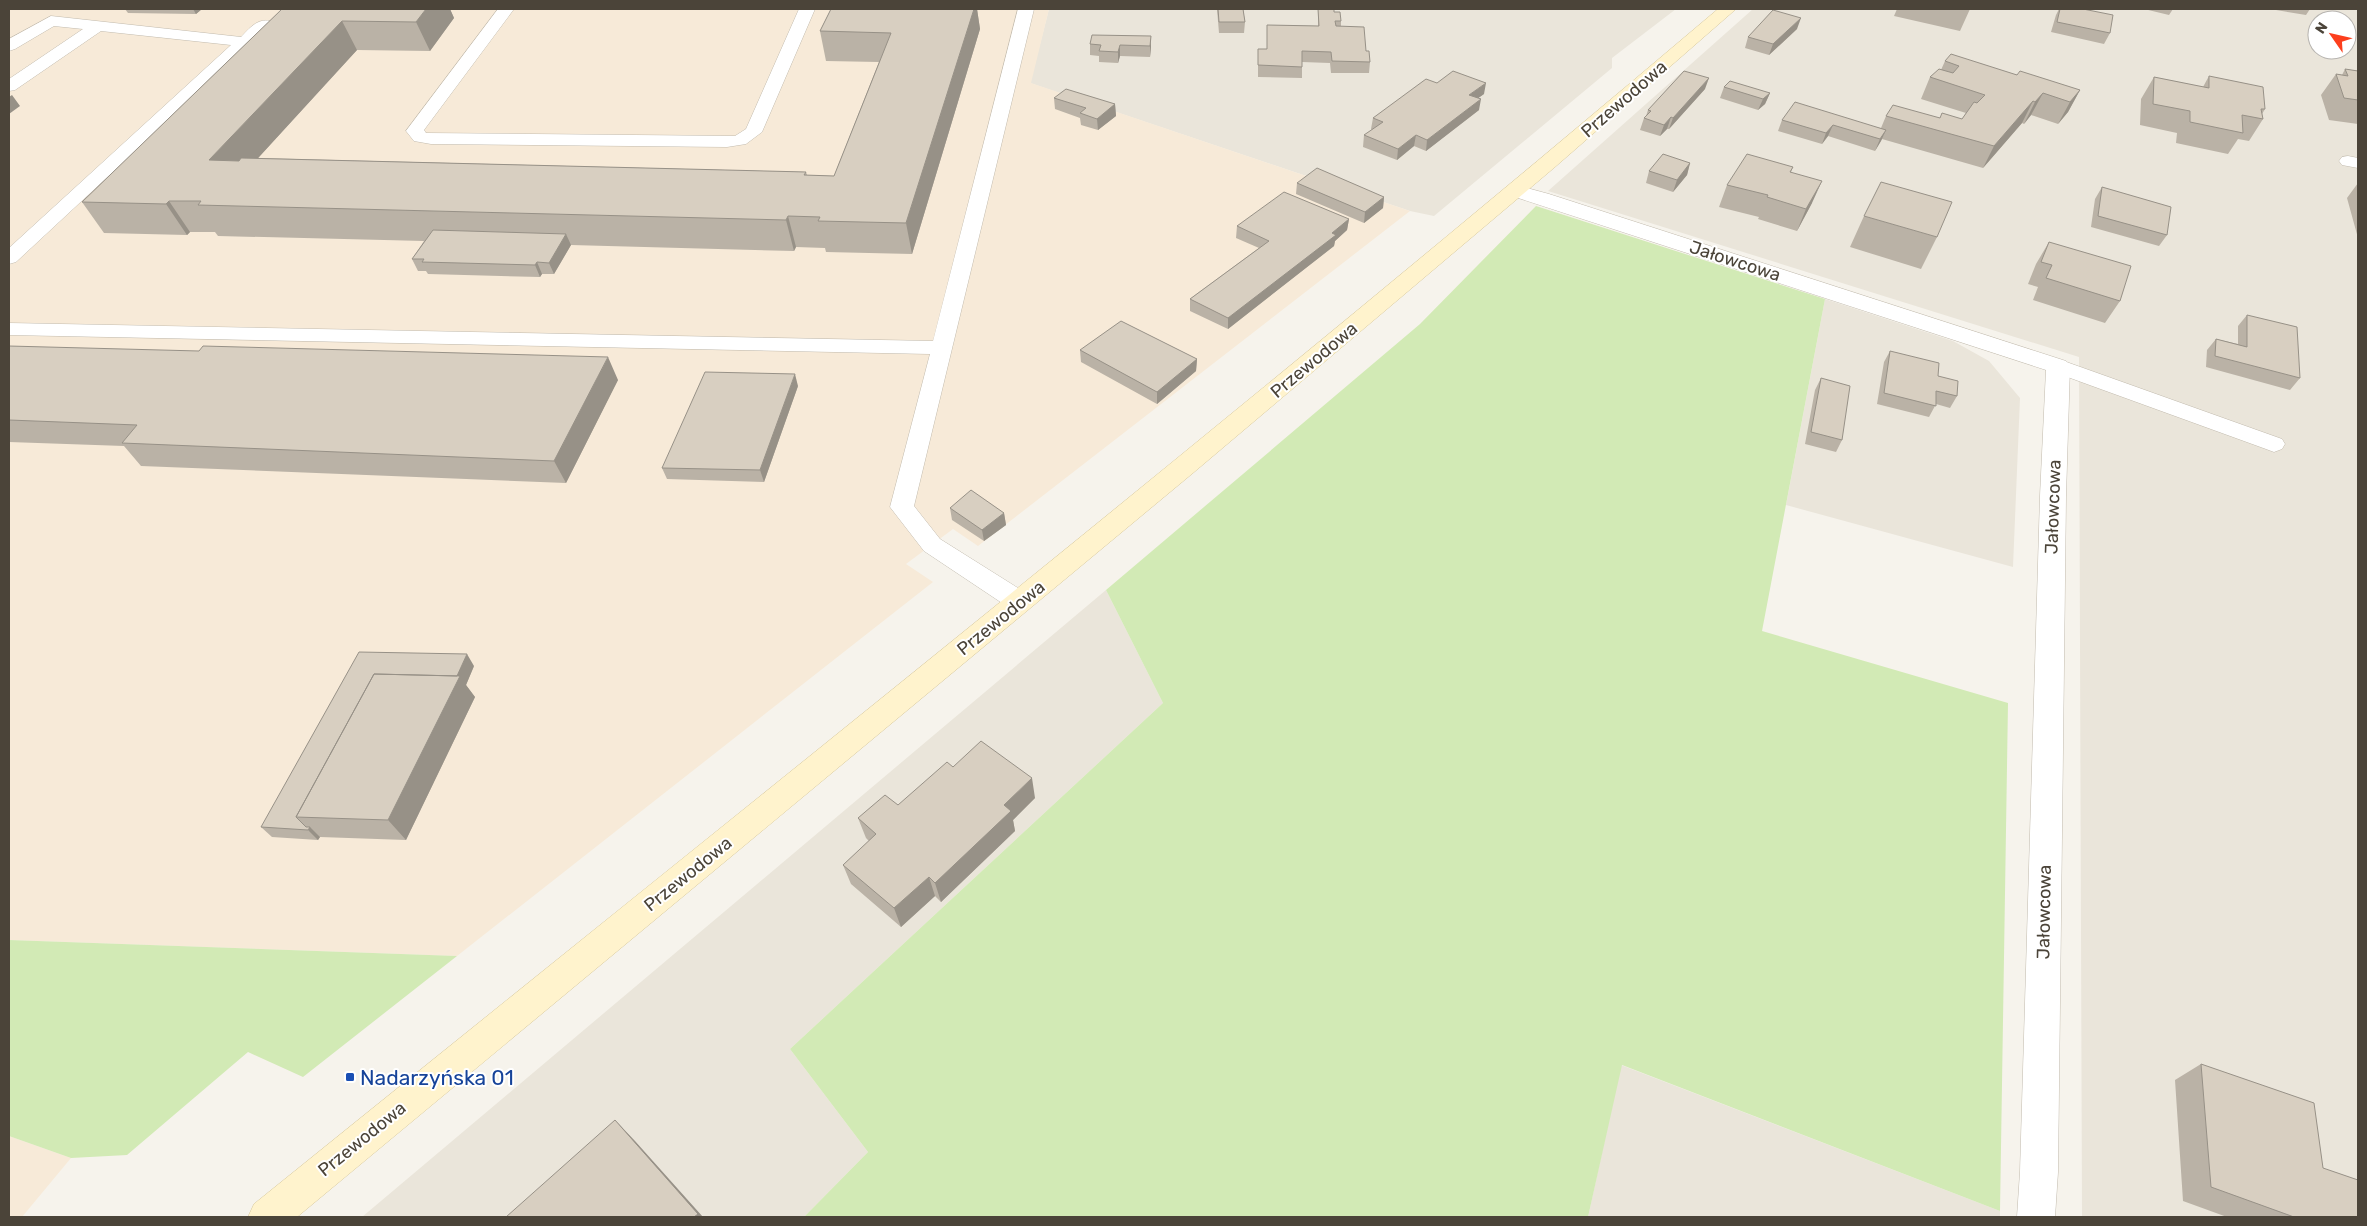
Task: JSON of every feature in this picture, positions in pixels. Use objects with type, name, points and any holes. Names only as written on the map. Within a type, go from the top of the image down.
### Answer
[{"type":"street","name":"Przewodowa","points":[[267,1217],[1217,441],[1516,191],[1728,9]]},
{"type":"street","name":"Jałowcowa","points":[[1516,191],[2058,366],[2053,496],[2040,1152],[2036,1217]]},
{"type":"lane","points":[[506,9],[416,128],[416,132],[420,137],[431,139],[537,140],[740,140],[753,132],[807,9]]},
{"type":"lane","points":[[1020,602],[932,545],[902,507],[1026,9]]},
{"type":"lane","points":[[9,258],[270,18]]},
{"type":"lane","points":[[9,46],[52,21],[243,42]]},
{"type":"lane","points":[[9,86],[98,26]]},
{"type":"lane","points":[[9,329],[942,348]]},
{"type":"lane","points":[[2058,366],[2274,444]]},
{"type":"shaded area","points":[[9,9],[1049,9],[1031,83],[1410,211],[978,546],[953,529],[906,564],[933,582],[457,956],[9,940]]},
{"type":"shaded area","points":[[1049,9],[1676,9],[1612,58],[1612,68],[1434,216],[1410,211],[1030,83]]},
{"type":"shaded area","points":[[1753,9],[2358,9],[2358,1217],[2082,1217],[2079,357],[1548,191]]},
{"type":"shaded area","points":[[1825,299],[1953,341],[1989,361],[2020,398],[2013,567],[1786,505]]},
{"type":"shaded area","points":[[1106,590],[1163,703],[790,1049],[868,1152],[804,1217],[362,1217]]},
{"type":"shaded area","points":[[1621,1065],[2000,1211],[2000,1217],[1588,1217]]},
{"type":"shaded area","points":[[9,1136],[71,1158],[22,1217],[9,1217]]},
{"type":"green space","points":[[1536,206],[1825,299],[1762,631],[2008,703],[2000,1211],[1622,1065],[1588,1217],[804,1217],[868,1152],[790,1049],[1163,703],[1106,590],[1420,324]]},
{"type":"green space","points":[[9,940],[457,956],[303,1077],[248,1052],[127,1155],[71,1158],[9,1136]]},
{"type":"building","points":[[282,9],[426,9],[416,22],[342,21],[209,160],[239,161],[241,158],[806,172],[804,175],[834,176],[891,33],[820,31],[831,9],[974,9],[906,223],[818,221],[820,217],[788,216],[786,220],[198,205],[201,201],[169,201],[166,204],[82,202]]},
{"type":"building","points":[[1218,9],[1243,9],[1245,22],[1219,22]]},
{"type":"building","points":[[1318,9],[1334,9],[1334,12],[1340,12],[1341,21],[1335,21],[1336,26],[1364,27],[1366,51],[1369,51],[1370,62],[1332,61],[1331,52],[1302,51],[1302,67],[1258,65],[1258,49],[1267,49],[1267,25],[1319,26]]},
{"type":"building","points":[[2060,9],[2083,9],[2113,15],[2110,33],[2057,22]]},
{"type":"building","points":[[1773,10],[1801,18],[1773,44],[1748,37]]},
{"type":"building","points":[[1092,35],[1151,36],[1150,46],[1120,45],[1118,52],[1099,51],[1101,45],[1090,44]]},
{"type":"building","points":[[1951,54],[2017,75],[2020,71],[2080,90],[2070,102],[2043,93],[2035,102],[2033,101],[1994,146],[1886,116],[1893,105],[1940,118],[1942,113],[1962,119],[1974,102],[1977,103],[1985,95],[1930,77],[1939,69],[1953,73],[1959,66],[1945,61]]},
{"type":"building","points":[[2345,69],[2358,71],[2358,100],[2344,98],[2336,74],[2348,76]]},
{"type":"building","points":[[1453,71],[1486,83],[1469,95],[1481,99],[1427,140],[1416,135],[1398,149],[1364,135],[1383,122],[1373,118],[1426,79],[1437,83]]},
{"type":"building","points":[[1684,71],[1709,78],[1673,118],[1671,117],[1664,125],[1644,118],[1651,111],[1648,110]]},
{"type":"building","points":[[2209,76],[2263,87],[2265,109],[2261,109],[2263,119],[2242,115],[2243,133],[2190,122],[2190,111],[2153,104],[2154,77],[2209,88]]},
{"type":"building","points":[[1730,81],[1770,93],[1763,99],[1724,87]]},
{"type":"building","points":[[1066,89],[1115,104],[1097,119],[1080,113],[1086,108],[1054,98]]},
{"type":"building","points":[[1795,102],[1886,130],[1880,139],[1833,125],[1826,133],[1782,120]]},
{"type":"building","points":[[1663,154],[1690,163],[1677,180],[1649,171]]},
{"type":"building","points":[[1747,154],[1793,167],[1790,172],[1822,181],[1806,209],[1767,197],[1768,195],[1727,185]]},
{"type":"building","points":[[1317,168],[1384,197],[1365,212],[1297,183]]},
{"type":"building","points":[[1881,182],[1952,202],[1937,237],[1864,216]]},
{"type":"building","points":[[2102,187],[2171,207],[2167,235],[2098,216]]},
{"type":"building","points":[[1284,192],[1349,219],[1332,233],[1336,235],[1228,318],[1190,299],[1269,241],[1237,226]]},
{"type":"building","points":[[433,230],[566,234],[549,263],[537,262],[535,265],[422,262],[424,259],[412,259]]},
{"type":"building","points":[[2049,242],[2131,266],[2120,301],[2046,278],[2052,265],[2041,262]]},
{"type":"building","points":[[2247,315],[2297,327],[2300,378],[2215,356],[2216,339],[2247,347]]},
{"type":"building","points":[[1121,321],[1197,359],[1157,392],[1080,350]]},
{"type":"building","points":[[9,346],[199,351],[203,346],[608,357],[554,461],[122,443],[137,425],[9,420]]},
{"type":"building","points":[[1890,351],[1939,363],[1938,376],[1958,381],[1957,396],[1936,391],[1936,406],[1884,393]]},
{"type":"building","points":[[705,372],[795,374],[760,470],[662,468]]},
{"type":"building","points":[[1821,378],[1850,386],[1842,440],[1811,432]]},
{"type":"building","points":[[971,490],[1004,513],[982,530],[950,508]]},
{"type":"building","points":[[359,652],[467,654],[457,676],[374,674],[296,817],[306,827],[310,827],[308,830],[261,827]]},
{"type":"building","points":[[374,674],[460,676],[388,820],[296,817]]},
{"type":"building","points":[[981,741],[1032,778],[1004,805],[1011,811],[935,883],[929,877],[894,908],[843,865],[876,834],[858,818],[885,795],[898,805],[947,762],[953,767]]},
{"type":"building","points":[[2201,1064],[2314,1103],[2323,1168],[2358,1180],[2358,1217],[2294,1217],[2211,1187]]},
{"type":"building","points":[[615,1120],[698,1214],[694,1217],[506,1217]]},
{"type":"place","name":"Nadarzyńska 01","points":[[350,1077]]}]
